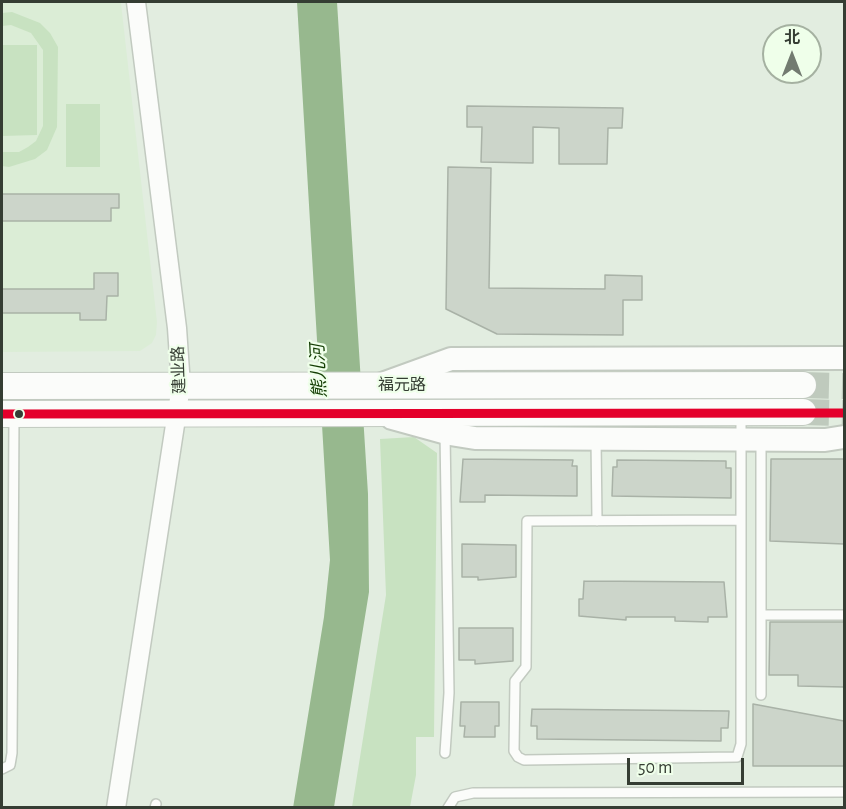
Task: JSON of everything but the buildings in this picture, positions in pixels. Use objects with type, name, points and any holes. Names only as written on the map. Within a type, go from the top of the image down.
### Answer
[{"type":"main road","name":"福元路","points":[[2,386],[803,385]]},
{"type":"main road","name":"福元路","points":[[8,414],[803,412]]},
{"type":"street","name":"建业路","points":[[116,807],[179,413],[181,386],[178,338],[136,2]]},
{"type":"street","points":[[373,385],[451,359],[844,358]]},
{"type":"street","points":[[370,413],[445,433],[475,438],[825,440],[844,437]]},
{"type":"lane","points":[[741,412],[751,440],[761,615],[761,695]]},
{"type":"lane","points":[[2,769],[10,765],[12,753],[14,536],[8,414]]},
{"type":"lane","points":[[445,433],[449,693],[445,753]]},
{"type":"lane","points":[[596,439],[597,521]]},
{"type":"lane","points":[[741,520],[527,521],[526,667],[515,681],[514,751],[524,760],[737,756],[741,744],[741,520],[751,440]]},
{"type":"lane","points":[[2,535],[14,536]]},
{"type":"lane","points":[[761,615],[844,615]]},
{"type":"lane","points":[[2,652],[13,652]]},
{"type":"lane","points":[[448,807],[455,797],[473,793],[844,792]]},
{"type":"shaded area","points":[[2,3],[121,3],[157,322],[156,335],[152,343],[140,351],[2,352]]},
{"type":"shaded area","points":[[12,12],[40,23],[50,33],[58,47],[57,127],[47,150],[35,159],[9,167],[2,166],[2,152],[19,152],[28,147],[36,141],[43,126],[43,50],[31,33],[11,25],[2,26],[2,13]]},
{"type":"shaded area","points":[[2,45],[37,45],[37,135],[2,136]]},
{"type":"shaded area","points":[[66,104],[100,104],[100,167],[66,167]]},
{"type":"shaded area","points":[[414,437],[437,453],[434,737],[416,737],[416,775],[410,807],[352,807],[386,595],[380,439]]},
{"type":"water","name":"熊儿河","points":[[297,2],[337,2],[368,494],[369,592],[334,807],[293,808],[324,617],[330,560]]},
{"type":"tunnel","points":[[803,385],[844,386]]},
{"type":"tunnel","points":[[803,412],[844,413]]},
{"type":"transit line","points":[[2,414],[844,413]]}]
